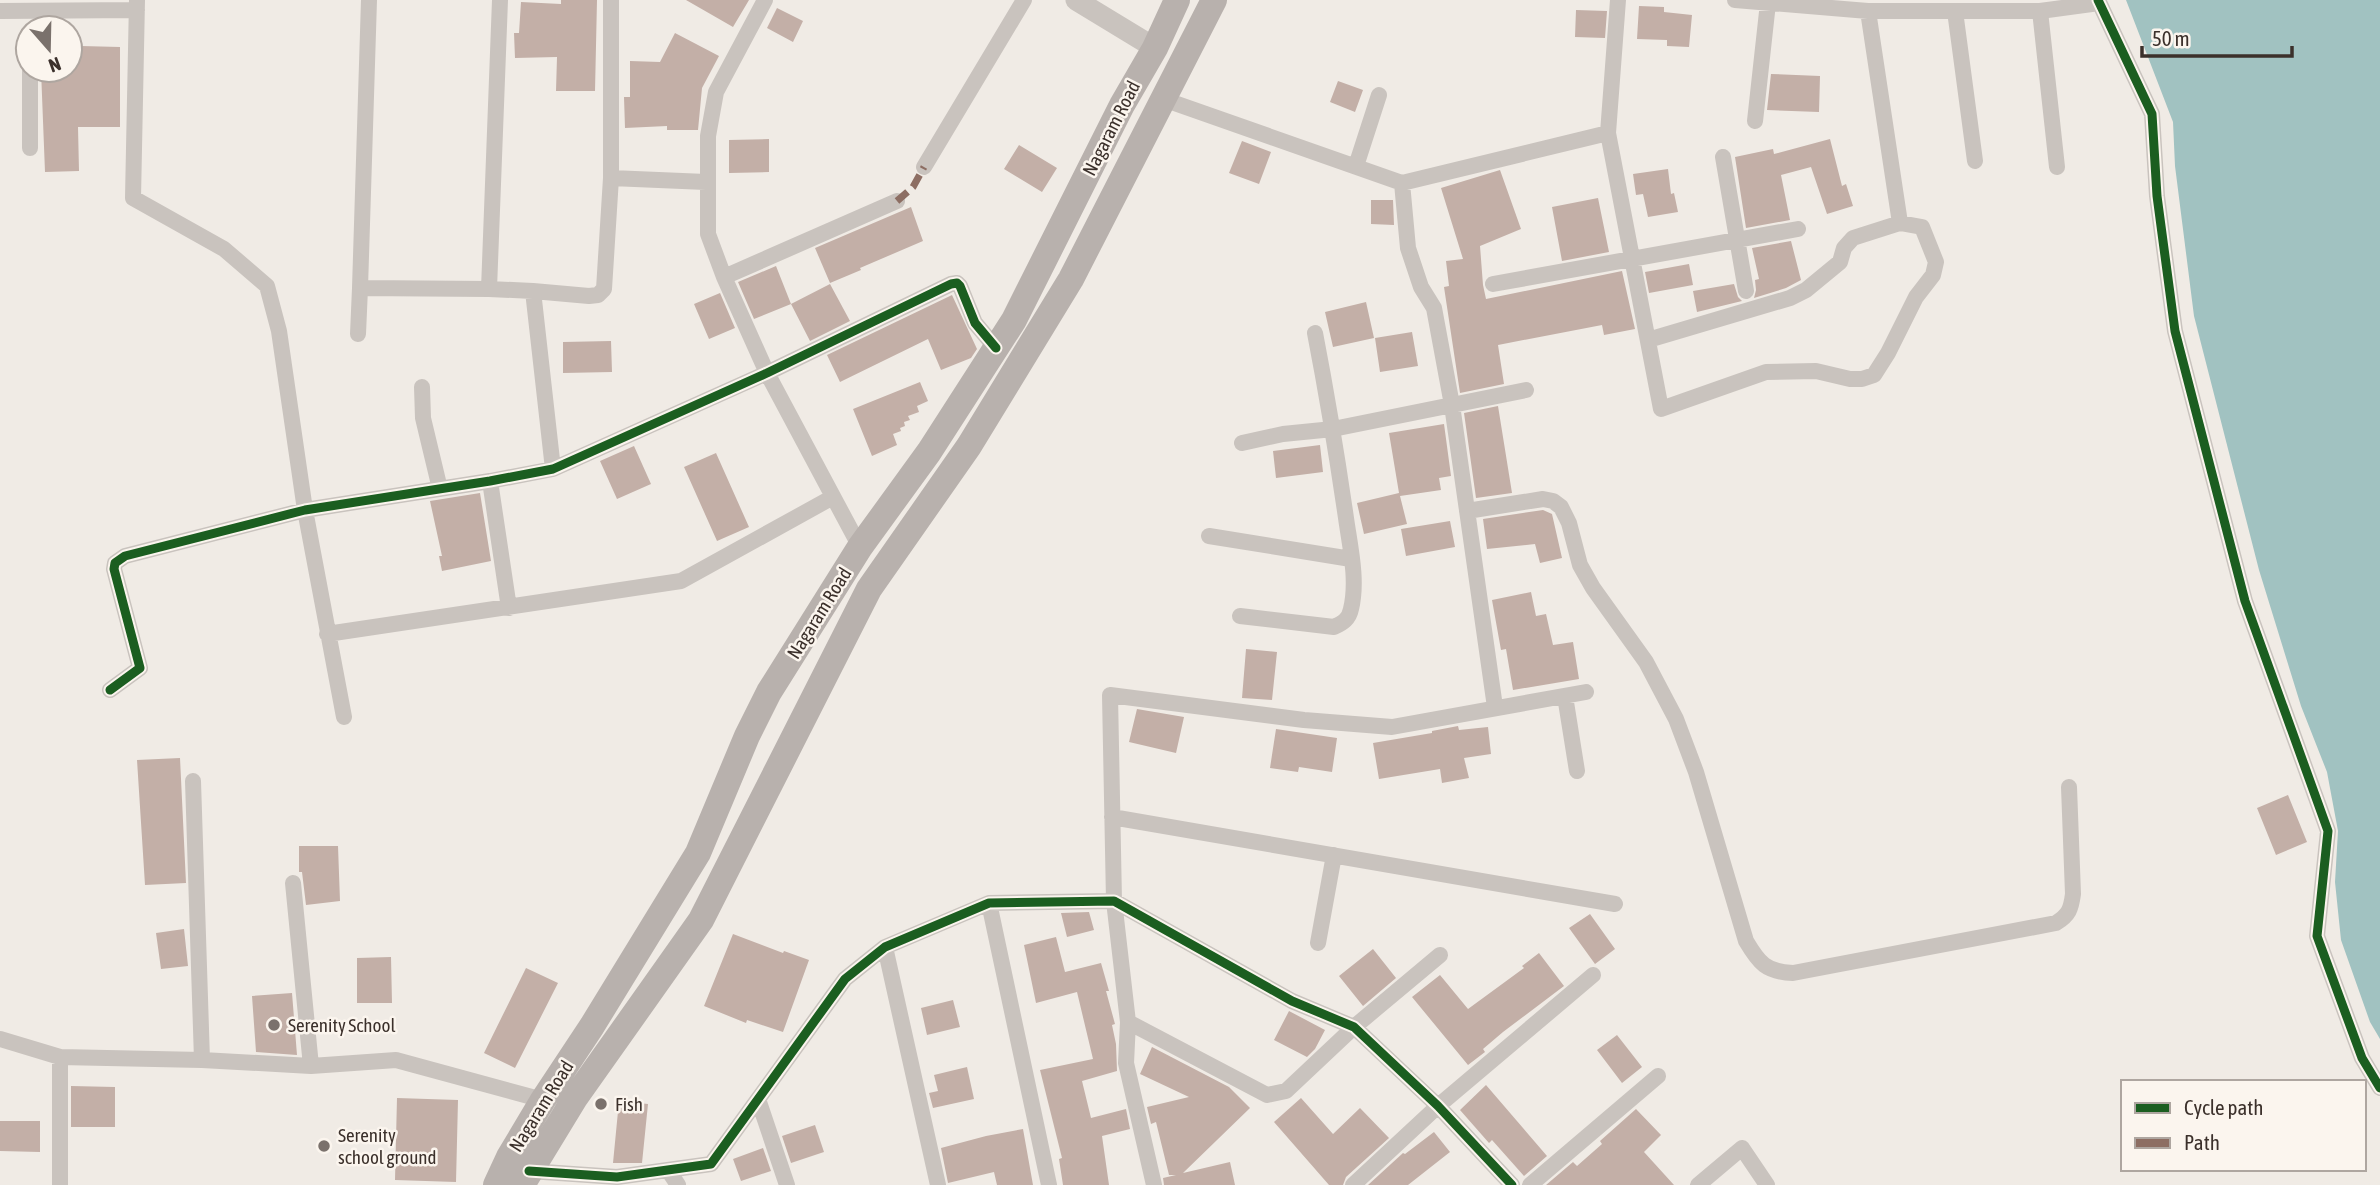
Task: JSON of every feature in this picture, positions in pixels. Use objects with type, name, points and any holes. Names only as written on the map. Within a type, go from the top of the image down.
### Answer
[{"type":"main road","name":"Nagaram Road","points":[[496,1185],[509,1157],[543,1100],[592,1026],[698,853],[747,736],[769,692],[860,547],[929,452],[1014,320],[1122,105],[1155,48],[1177,0]]},
{"type":"main road","name":"Nagaram Road","points":[[526,1178],[575,1098],[701,920],[869,589],[969,446],[1072,279],[1214,0]]},
{"type":"main road","points":[[592,1026],[614,1042]]},
{"type":"street","points":[[358,334],[369,0]]},
{"type":"street","points":[[489,289],[500,0]]},
{"type":"street","points":[[360,288],[489,289],[590,296],[598,295],[604,289],[611,178],[611,0]]},
{"type":"street","points":[[765,0],[716,92],[708,136],[708,234],[767,373],[860,547]]},
{"type":"street","points":[[924,167],[1024,0]]},
{"type":"street","points":[[1076,0],[1155,48]]},
{"type":"street","points":[[1618,0],[1608,133],[1661,409],[1766,372],[1816,371],[1850,380],[1874,375],[1884,361],[1916,297],[1933,275],[1936,262],[1923,227],[1900,223],[1853,238],[1844,248],[1840,262],[1790,298],[1648,340]]},
{"type":"street","points":[[1735,0],[1868,10],[2040,12],[2099,1],[2152,114],[2157,196],[2175,331],[2245,601],[2328,831],[2317,936],[2362,1058],[2380,1088]]},
{"type":"street","points":[[1755,121],[1768,3]]},
{"type":"street","points":[[0,11],[29,5],[137,5],[134,198],[224,249],[267,286],[279,331],[305,510],[344,717]]},
{"type":"street","points":[[1868,10],[1900,223]]},
{"type":"street","points":[[1955,11],[1975,161]]},
{"type":"street","points":[[2040,12],[2057,167]]},
{"type":"street","points":[[30,84],[30,148]]},
{"type":"street","points":[[1356,166],[1379,95]]},
{"type":"street","points":[[1163,99],[1402,183],[1608,133]]},
{"type":"street","points":[[1723,157],[1746,291]]},
{"type":"street","points":[[611,178],[706,182]]},
{"type":"street","points":[[1402,183],[1408,248],[1421,287],[1434,308],[1452,405],[1495,707]]},
{"type":"street","points":[[724,277],[898,201]]},
{"type":"street","points":[[1493,284],[1798,229]]},
{"type":"street","points":[[110,690],[140,668],[114,569],[118,560],[254,521],[305,510],[553,469],[767,373],[951,284],[957,283],[960,286],[975,323],[996,348]]},
{"type":"street","points":[[533,291],[553,469]]},
{"type":"street","points":[[1240,616],[1334,627],[1342,624],[1351,610],[1354,590],[1351,559],[1333,429],[1315,333]]},
{"type":"street","points":[[422,387],[423,418],[440,489]]},
{"type":"street","points":[[1242,443],[1283,434],[1333,429],[1526,390]]},
{"type":"street","points":[[490,481],[509,608]]},
{"type":"street","points":[[327,634],[681,582],[833,497]]},
{"type":"street","points":[[1467,511],[1543,499],[1553,501],[1561,507],[1569,523],[1580,565],[1593,588],[1646,662],[1676,719],[1696,772],[1746,941],[1755,957],[1776,972],[1793,973],[2056,923],[2071,910],[2073,894],[2069,787]]},
{"type":"street","points":[[1209,536],[1351,559]]},
{"type":"street","points":[[1154,1185],[1126,1063],[1128,1022],[1114,901],[1110,695],[1304,720],[1392,727],[1586,692]]},
{"type":"street","points":[[1565,696],[1577,771]]},
{"type":"street","points":[[193,780],[202,1060]]},
{"type":"street","points":[[1112,817],[1615,904]]},
{"type":"street","points":[[1318,943],[1334,855]]},
{"type":"street","points":[[293,883],[311,1066]]},
{"type":"street","points":[[526,1178],[618,1181],[711,1164],[845,979],[885,947],[989,903],[1114,901],[1292,1001],[1354,1027],[1438,1106],[1512,1185]]},
{"type":"street","points":[[989,903],[1049,1185]]},
{"type":"street","points":[[885,947],[937,1185]]},
{"type":"street","points":[[1128,1022],[1267,1095],[1286,1091],[1354,1027],[1440,955]]},
{"type":"street","points":[[1353,1185],[1438,1106],[1593,975]]},
{"type":"street","points":[[0,1040],[60,1057],[311,1066],[396,1060],[543,1100]]},
{"type":"street","points":[[60,1057],[60,1185]]},
{"type":"street","points":[[1530,1185],[1658,1076]]},
{"type":"street","points":[[758,1099],[787,1185]]},
{"type":"street","points":[[1698,1185],[1742,1147],[1767,1185]]},
{"type":"street","points":[[668,1170],[678,1185]]},
{"type":"water","points":[[2126,0],[2380,0],[2380,1039],[2370,1022],[2341,940],[2335,882],[2338,831],[2327,772],[2301,706],[2259,570],[2194,316],[2175,166],[2173,122]]},
{"type":"building","points":[[561,0],[597,0],[595,91],[556,91],[557,57],[515,58],[514,33],[519,33],[521,2],[561,4]]},
{"type":"building","points":[[686,0],[749,0],[733,27]]},
{"type":"building","points":[[1639,6],[1664,7],[1664,12],[1692,15],[1689,47],[1667,46],[1667,40],[1637,39]]},
{"type":"building","points":[[777,8],[803,21],[793,42],[767,28]]},
{"type":"building","points":[[1576,10],[1607,11],[1605,38],[1575,37]]},
{"type":"building","points":[[675,33],[719,56],[702,88],[698,130],[667,130],[667,126],[625,128],[624,97],[630,97],[630,61],[660,62]]},
{"type":"building","points":[[84,46],[120,47],[120,127],[78,127],[79,171],[45,172],[42,84],[84,84]]},
{"type":"building","points":[[1771,74],[1820,76],[1819,112],[1767,110]]},
{"type":"building","points":[[1338,81],[1363,90],[1355,112],[1330,102]]},
{"type":"building","points":[[769,139],[769,172],[729,173],[729,140]]},
{"type":"building","points":[[1830,139],[1842,186],[1846,184],[1853,206],[1827,214],[1811,167],[1781,175],[1790,220],[1746,228],[1735,157],[1773,149],[1774,154]]},
{"type":"building","points":[[1242,141],[1271,152],[1259,184],[1229,173]]},
{"type":"building","points":[[1019,145],[1057,168],[1042,192],[1004,169]]},
{"type":"building","points":[[1668,169],[1671,194],[1674,193],[1678,212],[1648,217],[1643,194],[1636,195],[1633,174]]},
{"type":"building","points":[[1500,170],[1521,229],[1480,246],[1486,299],[1622,271],[1635,329],[1604,335],[1602,325],[1498,345],[1504,384],[1460,393],[1444,287],[1449,286],[1446,261],[1463,259],[1441,188]]},
{"type":"building","points":[[1598,198],[1609,252],[1562,261],[1552,207]]},
{"type":"building","points":[[1371,200],[1393,200],[1394,225],[1371,224]]},
{"type":"building","points":[[911,207],[923,241],[830,283],[815,248]]},
{"type":"building","points":[[1791,241],[1801,280],[1786,288],[1754,298],[1755,280],[1759,279],[1752,248]]},
{"type":"building","points":[[1689,264],[1693,285],[1649,293],[1645,272]]},
{"type":"building","points":[[776,266],[791,304],[754,319],[738,282]]},
{"type":"building","points":[[830,284],[850,321],[810,341],[791,304]]},
{"type":"building","points":[[1734,284],[1742,301],[1697,312],[1693,291]]},
{"type":"building","points":[[720,293],[735,328],[709,339],[694,304]]},
{"type":"building","points":[[952,295],[977,349],[971,358],[941,370],[928,339],[840,382],[827,355]]},
{"type":"building","points":[[1366,302],[1374,338],[1333,347],[1325,312]]},
{"type":"building","points":[[1412,332],[1418,366],[1380,372],[1375,338]]},
{"type":"building","points":[[611,341],[612,372],[563,373],[563,342]]},
{"type":"building","points":[[920,382],[928,401],[917,406],[919,412],[908,416],[910,420],[904,422],[905,426],[900,428],[901,431],[893,434],[897,445],[872,456],[853,409]]},
{"type":"building","points":[[1498,406],[1512,493],[1476,498],[1464,413]]},
{"type":"building","points":[[1444,424],[1451,476],[1439,478],[1441,490],[1400,496],[1407,524],[1364,534],[1357,503],[1399,493],[1389,433]]},
{"type":"building","points":[[1320,445],[1323,472],[1276,478],[1273,451]]},
{"type":"building","points":[[634,446],[651,484],[617,499],[600,461]]},
{"type":"building","points":[[716,453],[749,527],[717,541],[684,467]]},
{"type":"building","points":[[480,493],[491,561],[442,571],[439,556],[442,556],[430,501]]},
{"type":"building","points":[[1543,510],[1552,514],[1562,558],[1540,563],[1535,544],[1487,549],[1483,519]]},
{"type":"building","points":[[1450,521],[1455,547],[1406,556],[1401,529]]},
{"type":"building","points":[[1531,592],[1536,616],[1546,614],[1553,645],[1573,642],[1579,679],[1513,690],[1506,649],[1501,650],[1492,600]]},
{"type":"building","points":[[1246,649],[1277,652],[1272,700],[1242,698]]},
{"type":"building","points":[[1137,709],[1184,717],[1176,753],[1129,742]]},
{"type":"building","points":[[1458,726],[1459,730],[1488,727],[1491,754],[1464,758],[1469,778],[1442,783],[1440,769],[1379,779],[1373,743]]},
{"type":"building","points":[[1276,729],[1337,738],[1332,772],[1299,767],[1298,772],[1270,768]]},
{"type":"building","points":[[180,758],[186,883],[145,885],[137,760]]},
{"type":"building","points":[[2288,795],[2307,842],[2276,855],[2257,808]]},
{"type":"building","points":[[299,846],[338,846],[340,901],[306,905],[302,872],[299,872]]},
{"type":"building","points":[[1089,912],[1094,930],[1067,937],[1061,913]]},
{"type":"building","points":[[1590,914],[1615,949],[1595,964],[1569,928]]},
{"type":"building","points":[[184,929],[188,966],[161,969],[156,933]]},
{"type":"building","points":[[733,934],[809,960],[783,1032],[747,1020],[746,1023],[704,1006]]},
{"type":"building","points":[[1056,937],[1065,972],[1101,963],[1109,991],[1106,991],[1115,1024],[1112,1025],[1117,1071],[1082,1081],[1091,1118],[1126,1109],[1130,1129],[1102,1136],[1109,1185],[1063,1185],[1059,1159],[1062,1158],[1040,1070],[1093,1059],[1077,992],[1036,1003],[1024,945]]},
{"type":"building","points":[[1373,949],[1396,978],[1363,1006],[1339,976]]},
{"type":"building","points":[[1539,953],[1564,986],[1503,1032],[1483,1049],[1485,1052],[1468,1065],[1412,997],[1440,975],[1468,1009],[1524,968],[1522,966]]},
{"type":"building","points":[[391,957],[392,1003],[357,1003],[357,958]]},
{"type":"building","points":[[526,968],[558,983],[515,1068],[484,1053]]},
{"type":"building","name":"Serenity School","points":[[292,993],[297,1055],[256,1052],[252,996]]},
{"type":"building","points":[[953,1000],[960,1027],[927,1035],[921,1008]]},
{"type":"building","points":[[1289,1011],[1325,1030],[1315,1049],[1307,1057],[1274,1040]]},
{"type":"building","points":[[1617,1035],[1642,1067],[1622,1083],[1597,1050]]},
{"type":"building","points":[[1152,1047],[1229,1087],[1250,1108],[1183,1173],[1230,1162],[1235,1185],[1164,1185],[1163,1178],[1176,1175],[1169,1175],[1156,1122],[1151,1124],[1147,1107],[1189,1097],[1140,1074]]},
{"type":"building","points":[[967,1067],[974,1099],[933,1108],[929,1093],[938,1091],[934,1075]]},
{"type":"building","points":[[1486,1085],[1547,1156],[1524,1176],[1492,1140],[1489,1143],[1460,1110]]},
{"type":"building","points":[[71,1086],[115,1087],[115,1127],[71,1127]]},
{"type":"building","points":[[397,1098],[458,1100],[456,1182],[395,1180]]},
{"type":"building","points":[[1301,1098],[1333,1134],[1360,1108],[1389,1138],[1346,1177],[1343,1185],[1329,1185],[1274,1122]]},
{"type":"building","points":[[619,1101],[648,1104],[642,1163],[613,1163]]},
{"type":"building","points":[[1636,1109],[1661,1135],[1644,1152],[1674,1185],[1546,1185],[1573,1162],[1577,1166]]},
{"type":"building","points":[[0,1121],[40,1121],[40,1152],[0,1151]]},
{"type":"building","points":[[815,1125],[824,1152],[791,1163],[782,1136]]},
{"type":"building","points":[[1023,1129],[1033,1185],[997,1185],[994,1172],[948,1183],[941,1148]]},
{"type":"building","points":[[1434,1132],[1450,1152],[1408,1185],[1368,1185],[1403,1153]]},
{"type":"building","points":[[763,1148],[771,1171],[741,1181],[733,1159]]},
{"type":"marked path","points":[[897,201],[913,187],[924,167]]},
{"type":"cycle path","points":[[2098,0],[2152,114],[2157,196],[2175,331],[2245,601],[2328,831],[2317,936],[2362,1058],[2380,1088]]},
{"type":"cycle path","points":[[110,690],[140,668],[114,569],[115,563],[125,556],[305,510],[553,469],[767,373],[951,284],[957,283],[960,286],[975,323],[996,348]]},
{"type":"cycle path","points":[[529,1171],[617,1177],[711,1164],[845,979],[885,947],[989,903],[1114,901],[1292,1001],[1354,1027],[1438,1106],[1512,1185]]},
{"type":"place","name":"Serenity School","points":[[274,1025]]},
{"type":"place","name":"Fish","points":[[601,1104]]},
{"type":"place","name":"Serenity school ground","points":[[324,1146]]}]
